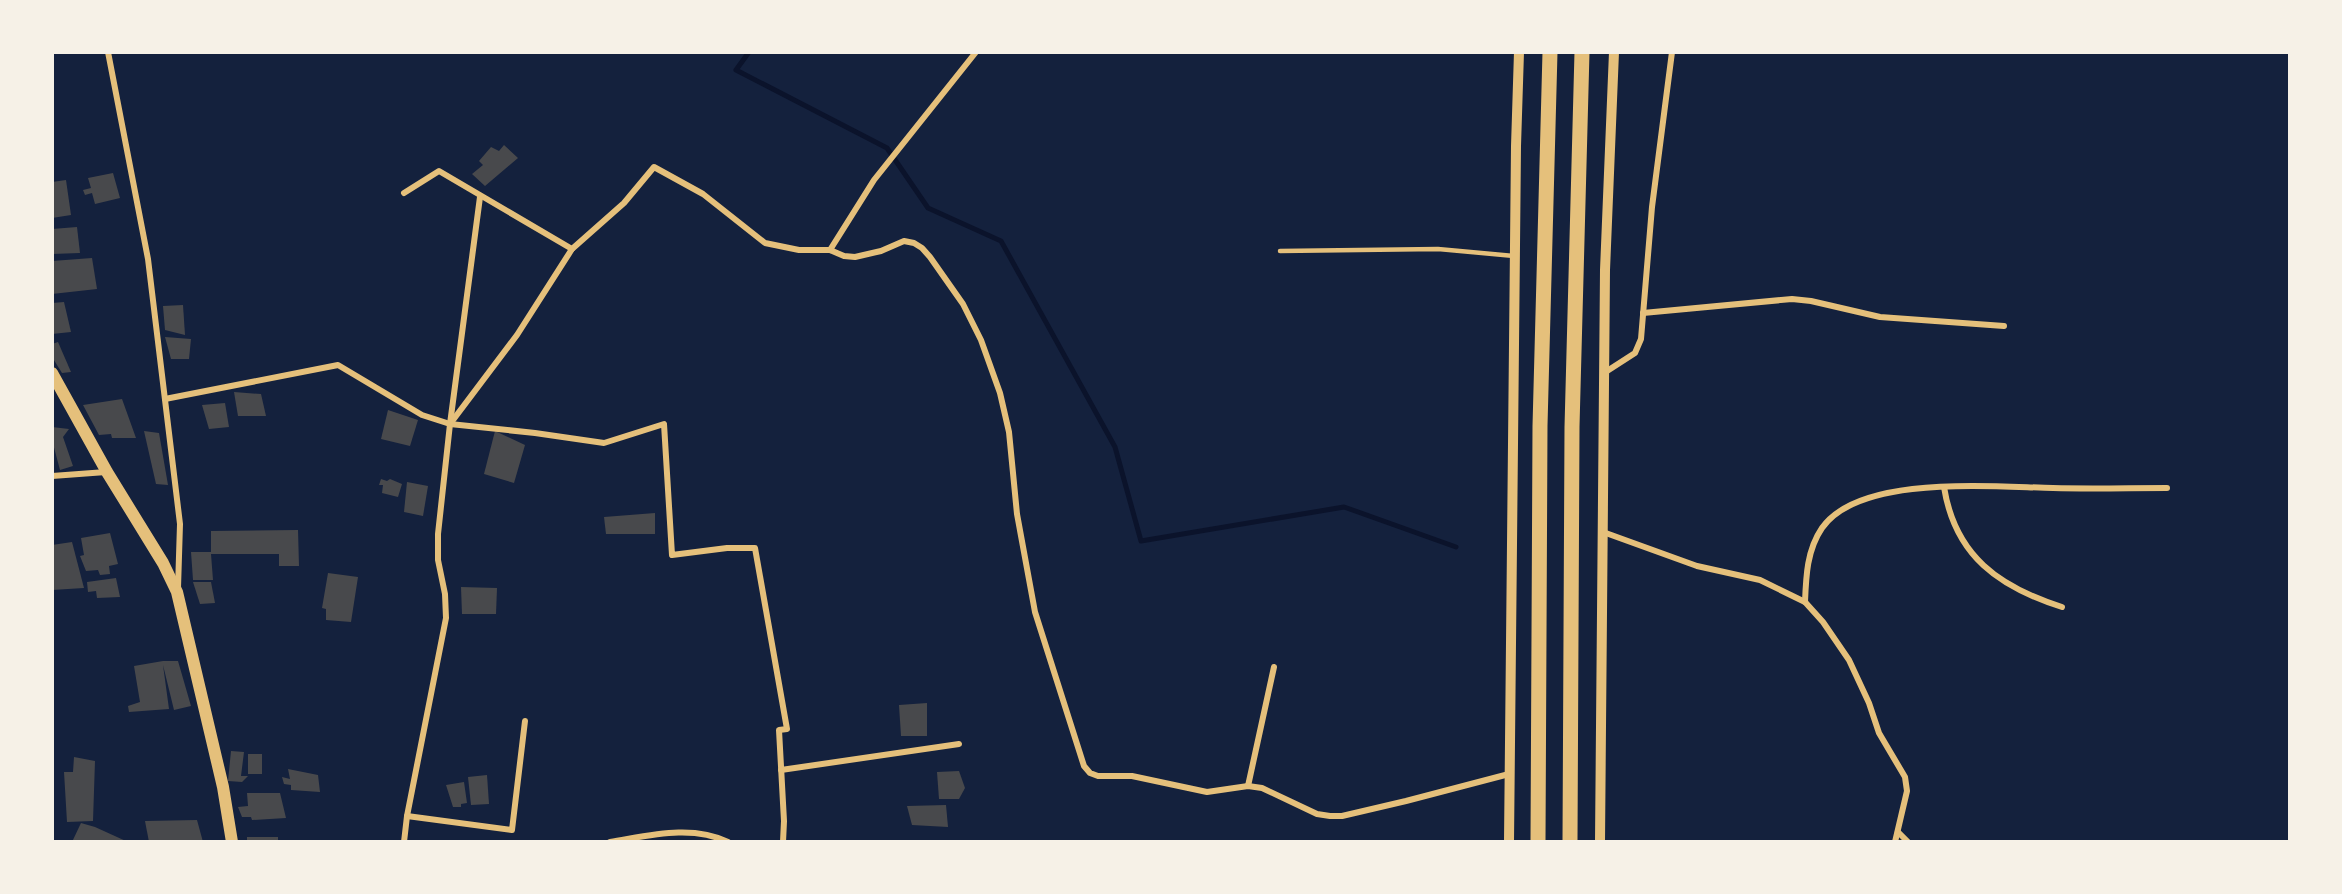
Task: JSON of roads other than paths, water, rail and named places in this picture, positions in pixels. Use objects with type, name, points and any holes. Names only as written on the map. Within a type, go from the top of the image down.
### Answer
[{"type":"highway","points":[[1538,842],[1540,426],[1550,52]]},
{"type":"highway","points":[[1570,842],[1572,427],[1582,52]]},
{"type":"main road","points":[[52,374],[107,472],[163,563],[177,592],[223,787],[232,842]]},
{"type":"main road","points":[[52,381],[63,395]]},
{"type":"street","points":[[108,52],[148,259],[180,524],[177,592]]},
{"type":"street","points":[[830,250],[874,180],[976,52]]},
{"type":"street","points":[[1509,842],[1514,256],[1519,52]]},
{"type":"street","points":[[1600,842],[1605,270],[1614,52]]},
{"type":"street","points":[[1604,373],[1635,353],[1641,339],[1652,207],[1672,52]]},
{"type":"street","points":[[450,424],[517,335],[572,249],[624,202],[654,167],[703,194],[765,243],[799,250],[830,250],[844,256],[866,256],[904,241],[914,243],[930,257],[958,296],[981,340],[1000,393],[1009,432],[1017,514],[1035,612],[1084,766],[1090,773],[1098,776],[1132,776],[1207,792],[1248,786],[1269,790],[1317,814],[1342,816],[1509,774]]},
{"type":"street","points":[[404,193],[439,171],[572,249]]},
{"type":"street","points":[[404,842],[407,816],[446,618],[445,594],[438,560],[438,534],[480,197]]},
{"type":"street","points":[[1643,313],[1792,299],[1810,301],[1880,318],[2004,326]]},
{"type":"street","points":[[165,399],[338,365],[422,415],[450,424],[604,443],[664,424],[672,555],[727,548],[755,548],[788,729],[779,730],[783,842]]},
{"type":"street","points":[[52,476],[107,472]]},
{"type":"street","points":[[1805,602],[1806,572],[1811,548],[1822,527],[1837,513],[1858,501],[1904,490],[1944,487],[2167,488]]},
{"type":"street","points":[[1944,487],[1954,522],[1963,542],[1976,560],[1997,578],[2032,597],[2062,606]]},
{"type":"street","points":[[1603,532],[1697,566],[1760,580],[1805,602],[1823,622],[1849,660],[1869,703],[1879,733],[1905,777],[1907,791],[1895,842]]},
{"type":"street","points":[[1248,786],[1274,667]]},
{"type":"street","points":[[407,816],[512,830],[525,721]]},
{"type":"street","points":[[781,770],[960,744]]},
{"type":"street","points":[[610,842],[689,832],[710,835],[728,842]]},
{"type":"street","points":[[1898,832],[1908,842]]},
{"type":"lane","points":[[1280,251],[1438,249],[1514,256]]},
{"type":"waterway","points":[[749,52],[736,70],[887,148],[928,208],[1001,241],[1115,447],[1141,541],[1344,507],[1456,547]]}]
